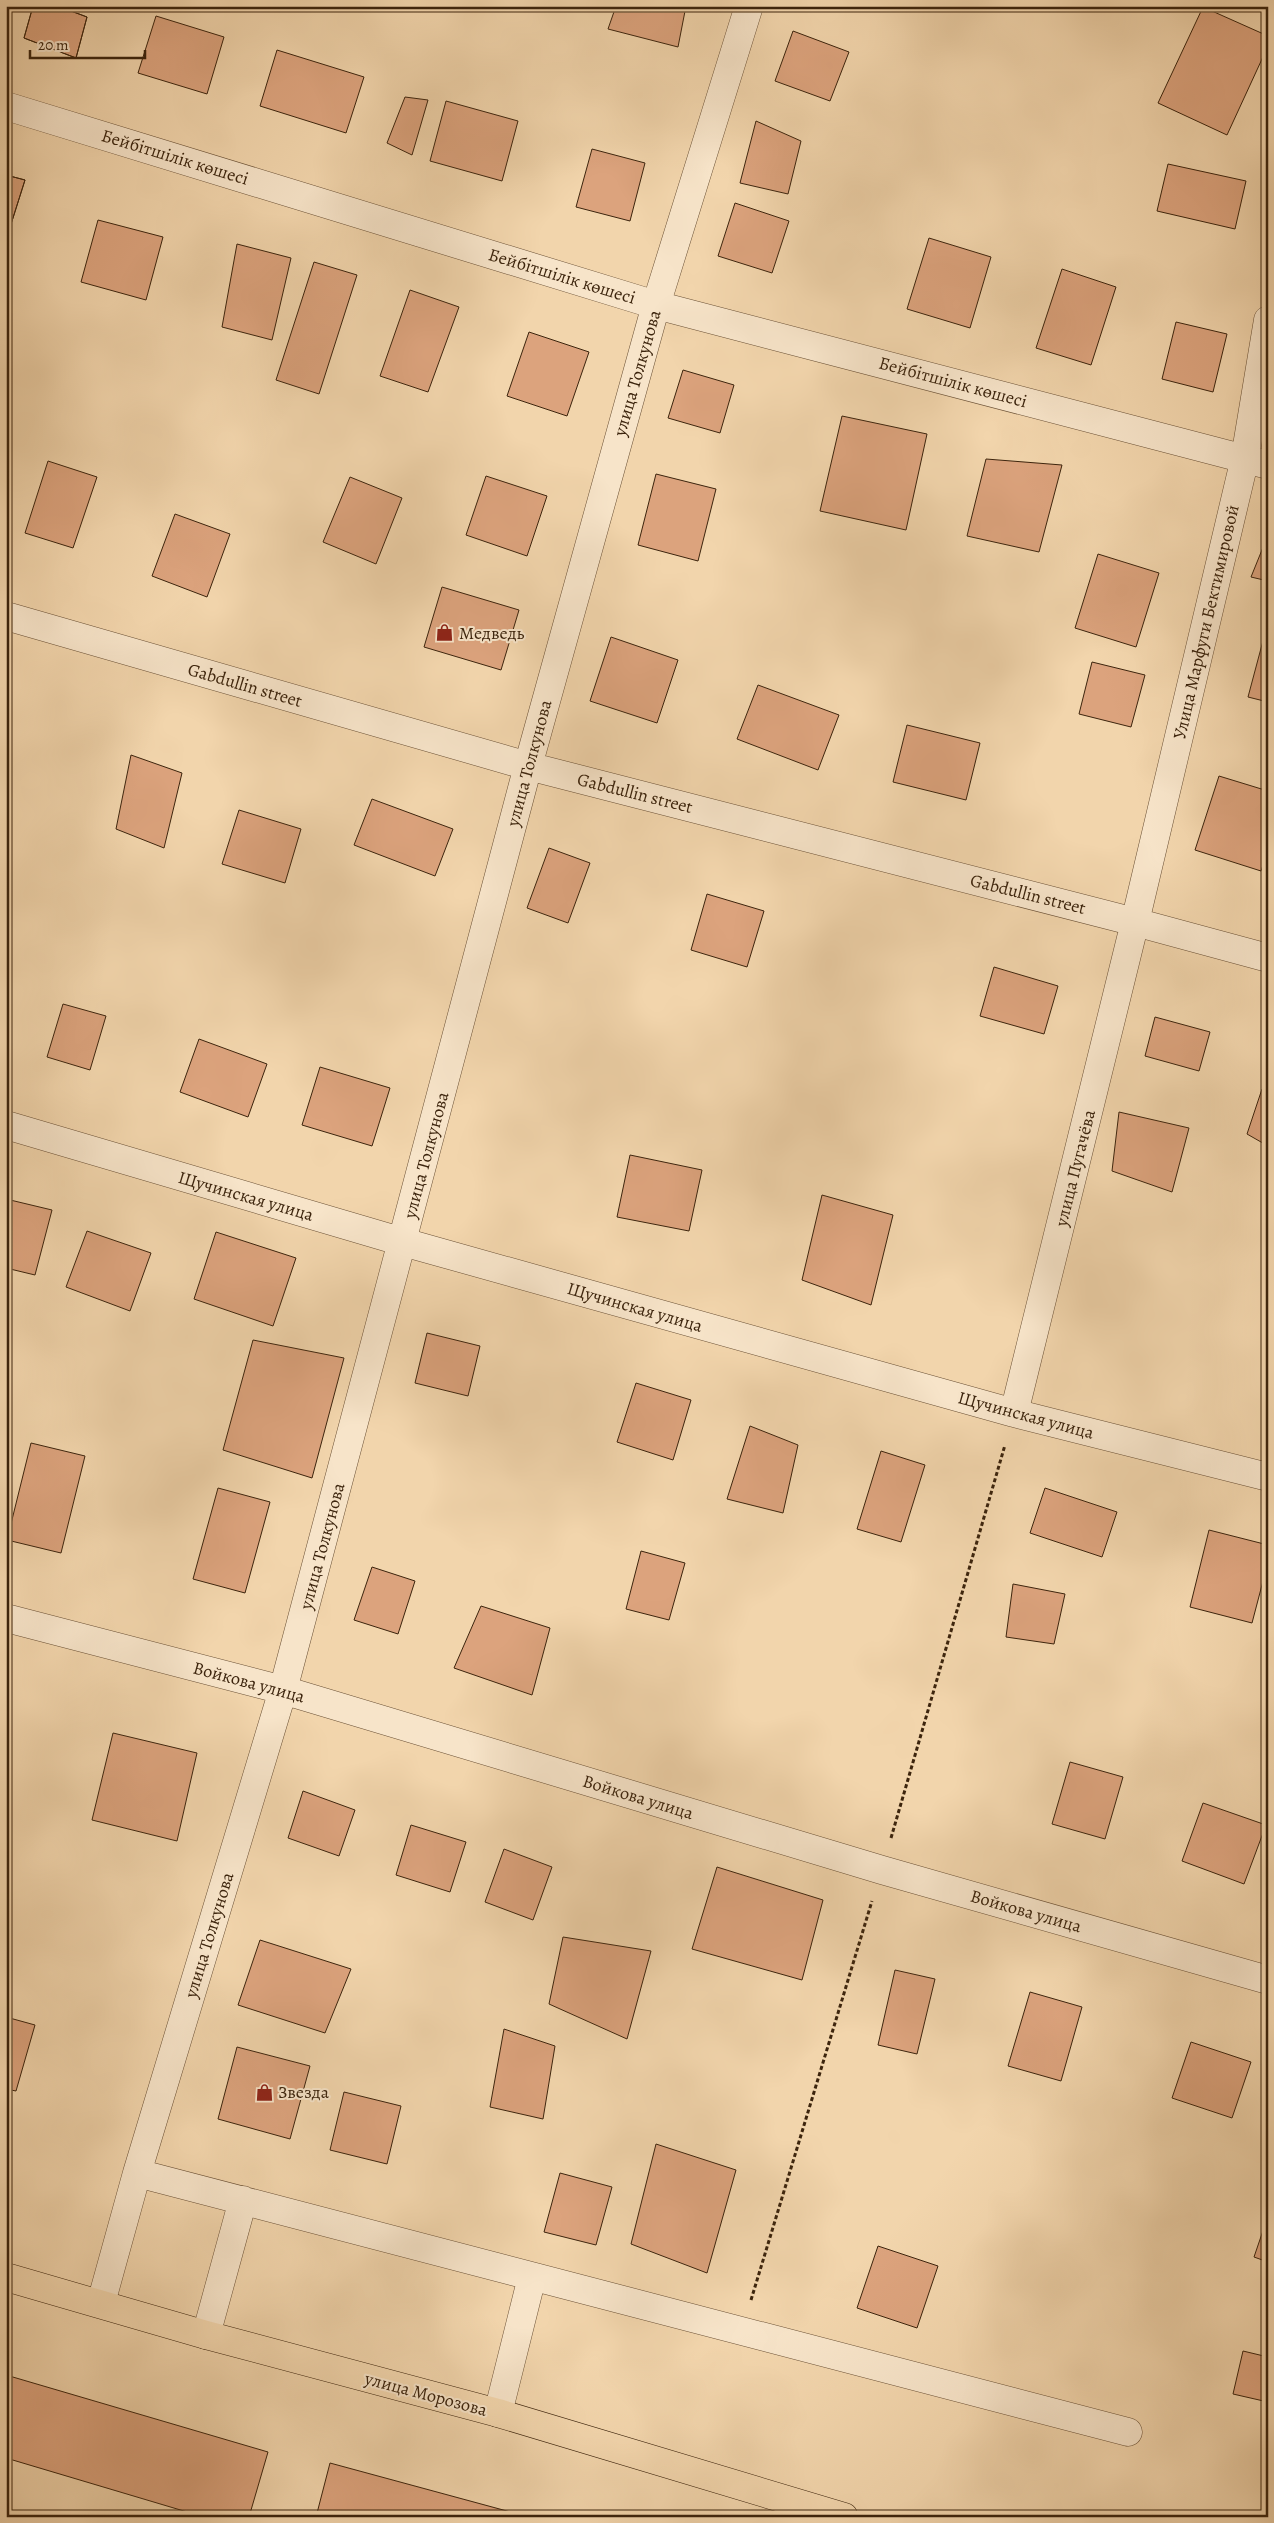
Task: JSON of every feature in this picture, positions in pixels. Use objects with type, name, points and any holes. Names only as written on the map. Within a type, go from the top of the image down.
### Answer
[{"type":"main road","name":"улица Морозова","points":[[6,2277],[206,2335],[498,2413],[844,2517]]},
{"type":"street","name":"улица Толкунова","points":[[101,2304],[137,2173],[283,1690],[528,766],[656,304],[749,6]]},
{"type":"street","name":"Бейбітшілік көшесі","points":[[6,106],[656,304],[1256,461]]},
{"type":"street","name":"Улица Марфуги Бектимировой","points":[[1135,922],[1256,461],[1268,320]]},
{"type":"street","name":"Gabdullin street","points":[[6,616],[528,766],[1268,958]]},
{"type":"street","name":"улица Пугачёва","points":[[1014,1414],[1135,922]]},
{"type":"street","name":"Щучинская улица","points":[[6,1125],[403,1242],[1014,1414],[1268,1477]]},
{"type":"street","name":"Войкова улица","points":[[6,1618],[283,1690],[882,1870],[1268,1980]]},
{"type":"street","points":[[137,2173],[1128,2432]]},
{"type":"street","points":[[206,2335],[243,2200]]},
{"type":"street","points":[[498,2413],[532,2276]]},
{"type":"building","points":[[33,6],[72,6],[71,11],[87,17],[76,58],[24,38]]},
{"type":"building","points":[[33,6],[72,6],[71,11],[87,17],[76,58],[24,38]]},
{"type":"building","points":[[616,6],[686,6],[678,47],[608,29]]},
{"type":"building","points":[[1203,7],[1268,36],[1268,46],[1227,135],[1158,103]]},
{"type":"building","points":[[156,16],[224,37],[207,94],[138,73]]},
{"type":"building","points":[[793,31],[849,52],[830,101],[775,81]]},
{"type":"building","points":[[277,50],[364,77],[346,133],[260,106]]},
{"type":"building","points":[[405,97],[428,100],[412,155],[387,143]]},
{"type":"building","points":[[446,101],[518,121],[502,181],[430,161]]},
{"type":"building","points":[[756,121],[801,141],[788,194],[740,183]]},
{"type":"building","points":[[592,149],[645,163],[630,221],[576,207]]},
{"type":"building","points":[[1168,164],[1246,181],[1235,229],[1157,211]]},
{"type":"building","points":[[6,175],[25,180],[6,240]]},
{"type":"building","points":[[6,175],[25,180],[6,240]]},
{"type":"building","points":[[735,203],[789,221],[772,273],[718,256]]},
{"type":"building","points":[[98,220],[163,237],[146,300],[81,282]]},
{"type":"building","points":[[929,238],[991,257],[970,328],[907,309]]},
{"type":"building","points":[[237,244],[291,258],[272,340],[222,327]]},
{"type":"building","points":[[314,262],[357,275],[319,394],[276,380]]},
{"type":"building","points":[[1062,269],[1116,287],[1091,365],[1036,348]]},
{"type":"building","points":[[410,290],[459,307],[428,392],[380,376]]},
{"type":"building","points":[[1176,322],[1227,334],[1213,392],[1162,379]]},
{"type":"building","points":[[529,332],[589,352],[567,416],[507,396]]},
{"type":"building","points":[[683,370],[734,385],[720,433],[668,418]]},
{"type":"building","points":[[842,416],[927,434],[906,530],[820,511]]},
{"type":"building","points":[[986,459],[1062,465],[1039,552],[967,536]]},
{"type":"building","points":[[48,461],[97,477],[73,548],[25,533]]},
{"type":"building","points":[[656,474],[716,489],[698,561],[638,545]]},
{"type":"building","points":[[486,476],[547,496],[527,556],[466,535]]},
{"type":"building","points":[[350,477],[402,498],[376,564],[323,542]]},
{"type":"building","points":[[175,514],[230,534],[207,597],[152,576]]},
{"type":"building","points":[[1268,535],[1268,581],[1251,577]]},
{"type":"building","points":[[1098,554],[1159,573],[1136,647],[1075,628]]},
{"type":"building","points":[[442,587],[519,610],[501,670],[424,647]]},
{"type":"building","points":[[1268,622],[1268,702],[1248,697]]},
{"type":"building","points":[[611,637],[678,660],[657,723],[590,701]]},
{"type":"building","points":[[1092,662],[1145,675],[1131,727],[1079,714]]},
{"type":"building","points":[[758,685],[839,715],[818,770],[737,739]]},
{"type":"building","points":[[907,725],[980,743],[966,800],[893,782]]},
{"type":"building","points":[[131,755],[182,773],[164,848],[116,829]]},
{"type":"building","points":[[1219,776],[1268,791],[1268,850],[1261,871],[1195,850]]},
{"type":"building","points":[[372,799],[453,829],[435,876],[354,845]]},
{"type":"building","points":[[239,810],[301,829],[285,883],[222,864]]},
{"type":"building","points":[[549,848],[590,863],[568,923],[527,908]]},
{"type":"building","points":[[707,894],[764,911],[747,967],[691,950]]},
{"type":"building","points":[[994,967],[1058,986],[1044,1034],[980,1016]]},
{"type":"building","points":[[63,1004],[106,1016],[90,1070],[47,1057]]},
{"type":"building","points":[[1155,1017],[1210,1032],[1199,1071],[1145,1056]]},
{"type":"building","points":[[199,1039],[267,1064],[248,1117],[180,1092]]},
{"type":"building","points":[[320,1067],[390,1088],[372,1146],[302,1125]]},
{"type":"building","points":[[1262,1089],[1268,1091],[1268,1146],[1247,1134]]},
{"type":"building","points":[[1119,1112],[1189,1128],[1172,1192],[1112,1171]]},
{"type":"building","points":[[630,1155],[702,1170],[689,1231],[617,1217]]},
{"type":"building","points":[[822,1195],[893,1215],[871,1305],[802,1280]]},
{"type":"building","points":[[6,1199],[52,1210],[35,1275],[6,1268]]},
{"type":"building","points":[[87,1231],[151,1253],[130,1311],[66,1287]]},
{"type":"building","points":[[216,1232],[296,1258],[273,1326],[194,1299]]},
{"type":"building","points":[[427,1333],[480,1346],[468,1396],[415,1383]]},
{"type":"building","points":[[253,1340],[344,1358],[312,1478],[223,1450]]},
{"type":"building","points":[[636,1383],[691,1400],[673,1460],[617,1442]]},
{"type":"building","points":[[750,1426],[798,1445],[783,1513],[727,1499]]},
{"type":"building","points":[[31,1443],[85,1456],[61,1553],[7,1540]]},
{"type":"building","points":[[881,1451],[925,1465],[901,1542],[857,1529]]},
{"type":"building","points":[[218,1488],[270,1502],[245,1593],[193,1579]]},
{"type":"building","points":[[1045,1488],[1117,1512],[1102,1557],[1030,1533]]},
{"type":"building","points":[[1209,1530],[1268,1545],[1268,1562],[1252,1623],[1190,1607]]},
{"type":"building","points":[[641,1551],[685,1563],[669,1620],[626,1609]]},
{"type":"building","points":[[372,1567],[415,1581],[398,1634],[354,1620]]},
{"type":"building","points":[[1013,1584],[1065,1594],[1054,1644],[1006,1637]]},
{"type":"building","points":[[481,1606],[550,1628],[532,1695],[454,1668]]},
{"type":"building","points":[[113,1733],[197,1753],[177,1841],[92,1820]]},
{"type":"building","points":[[1070,1762],[1123,1777],[1105,1839],[1052,1824]]},
{"type":"building","points":[[303,1791],[355,1810],[339,1856],[288,1838]]},
{"type":"building","points":[[1203,1803],[1266,1825],[1244,1884],[1182,1861]]},
{"type":"building","points":[[411,1825],[466,1842],[450,1892],[396,1875]]},
{"type":"building","points":[[504,1849],[552,1867],[533,1920],[485,1902]]},
{"type":"building","points":[[717,1867],[823,1900],[802,1980],[692,1949]]},
{"type":"building","points":[[563,1937],[651,1951],[627,2039],[549,2004]]},
{"type":"building","points":[[260,1940],[351,1969],[325,2033],[238,2005]]},
{"type":"building","points":[[895,1970],[935,1979],[917,2054],[878,2045]]},
{"type":"building","points":[[1030,1992],[1082,2007],[1061,2081],[1008,2066]]},
{"type":"building","points":[[6,2017],[35,2025],[16,2091],[6,2089]]},
{"type":"building","points":[[504,2029],[555,2046],[543,2119],[490,2107]]},
{"type":"building","points":[[1191,2042],[1251,2062],[1232,2118],[1172,2098]]},
{"type":"building","name":"Звезда","points":[[237,2047],[310,2066],[290,2139],[218,2119]]},
{"type":"building","points":[[344,2092],[401,2106],[387,2164],[330,2150]]},
{"type":"building","points":[[656,2144],[736,2170],[707,2273],[631,2244]]},
{"type":"building","points":[[560,2173],[612,2187],[596,2245],[544,2232]]},
{"type":"building","points":[[1268,2216],[1268,2262],[1254,2257]]},
{"type":"building","points":[[878,2246],[938,2266],[917,2328],[857,2308]]},
{"type":"building","points":[[1243,2351],[1268,2357],[1268,2402],[1233,2394]]},
{"type":"building","points":[[6,2375],[268,2452],[249,2517],[204,2517],[6,2458]]},
{"type":"building","points":[[330,2463],[529,2517],[316,2517]]},
{"type":"place","name":"Медведь","points":[[445,633]]},
{"type":"place","name":"Звезда","points":[[264,2092]]}]
